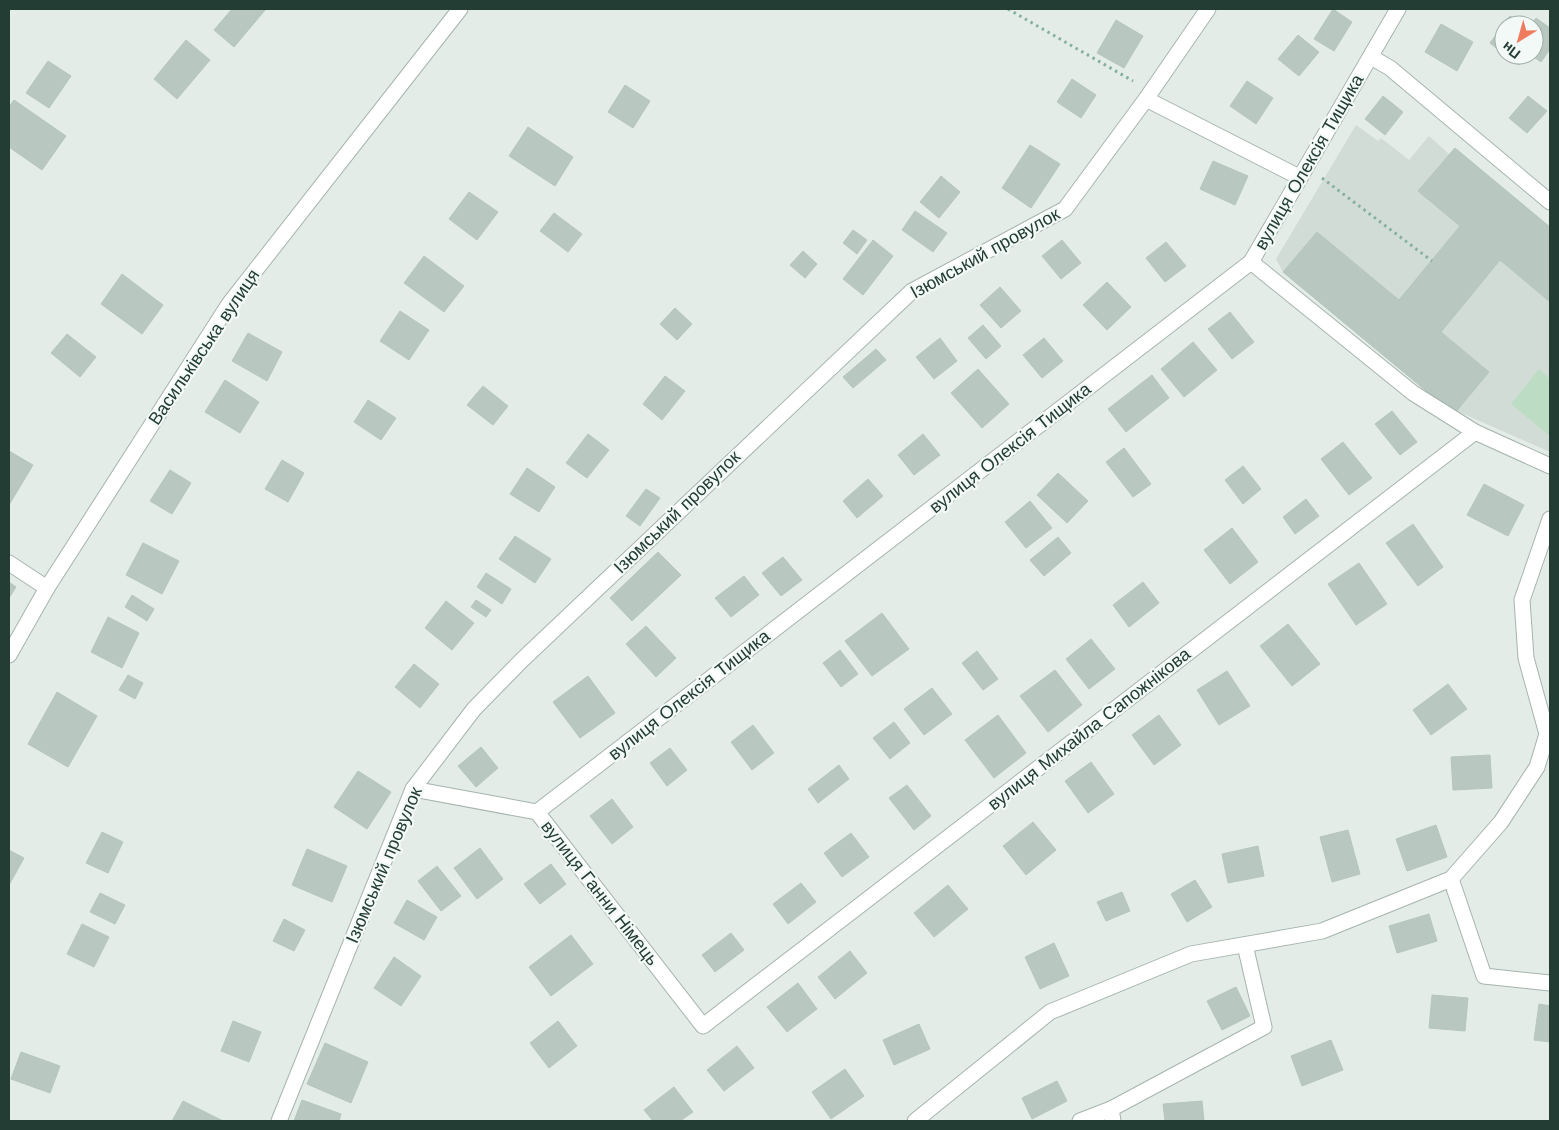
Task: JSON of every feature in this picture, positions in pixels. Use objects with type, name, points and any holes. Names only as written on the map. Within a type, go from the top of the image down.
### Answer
[{"type":"street","name":"Васильківська вулиця","points":[[9,655],[47,588],[229,304],[460,9]]},
{"type":"street","name":"Ізюмський провулок","points":[[279,1121],[413,789],[474,709],[522,660],[912,291],[1065,209],[1208,9]]},
{"type":"street","name":"вулиця Олексія Тищика","points":[[537,812],[1252,262],[1299,177],[1398,9]]},
{"type":"street","points":[[1371,57],[1390,68],[1550,202]]},
{"type":"street","points":[[1148,95],[1299,177]]},
{"type":"street","points":[[1252,262],[1413,393],[1475,432],[1550,466]]},
{"type":"street","name":"вулиця Михайла Сапожнікова","points":[[703,1026],[1475,432]]},
{"type":"street","points":[[918,1119],[1050,1012],[1191,954],[1322,931],[1451,879],[1501,822],[1537,767],[1547,734],[1547,722],[1526,658],[1522,600],[1550,519]]},
{"type":"street","points":[[9,563],[47,588]]},
{"type":"street","name":"вулиця Ганни Німець","points":[[413,789],[537,812],[703,1026]]},
{"type":"street","points":[[1451,879],[1484,976],[1550,983]]},
{"type":"street","points":[[1080,1121],[1112,1115],[1264,1027],[1244,945]]},
{"type":"street","points":[[918,1119],[937,1121]]},
{"type":"path","points":[[1008,9],[1148,95]]},
{"type":"path","points":[[1324,171],[1320,176],[1432,261]]},
{"type":"shaded area","points":[[1356,125],[1378,141],[1381,138],[1409,160],[1429,136],[1449,154],[1455,148],[1550,227],[1550,452],[1457,411],[1454,414],[1283,272],[1276,259]]},
{"type":"green space","points":[[1539,369],[1550,379],[1550,436],[1511,404]]},
{"type":"building","points":[[232,9],[266,9],[234,47],[214,30]]},
{"type":"building","points":[[1333,9],[1352,22],[1334,51],[1314,39]]},
{"type":"building","points":[[1116,20],[1143,36],[1124,68],[1097,53]]},
{"type":"building","points":[[1441,24],[1473,42],[1457,71],[1425,52]]},
{"type":"building","points":[[1544,24],[1550,28],[1550,49],[1544,58]]},
{"type":"building","points":[[1298,35],[1319,52],[1299,76],[1278,59]]},
{"type":"building","points":[[1494,38],[1494,46],[1490,43]]},
{"type":"building","points":[[186,40],[210,60],[177,99],[154,79]]},
{"type":"building","points":[[48,61],[71,76],[49,108],[26,93]]},
{"type":"building","points":[[1072,79],[1096,95],[1081,118],[1057,102]]},
{"type":"building","points":[[1247,81],[1273,98],[1256,124],[1230,106]]},
{"type":"building","points":[[625,85],[650,101],[633,128],[608,112]]},
{"type":"building","points":[[1383,96],[1403,112],[1385,135],[1365,119]]},
{"type":"building","points":[[1528,96],[1547,111],[1527,133],[1509,118]]},
{"type":"building","points":[[14,100],[66,136],[42,170],[9,147],[9,107]]},
{"type":"building","points":[[528,127],[573,157],[555,186],[509,156]]},
{"type":"building","points":[[1030,145],[1060,164],[1031,208],[1002,188]]},
{"type":"building","points":[[1455,148],[1550,227],[1550,302],[1500,260],[1441,332],[1489,372],[1454,414],[1283,272],[1317,232],[1399,300],[1460,226],[1418,191]]},
{"type":"building","points":[[1213,161],[1248,176],[1235,205],[1200,189]]},
{"type":"building","points":[[941,176],[960,192],[939,218],[920,202]]},
{"type":"building","points":[[469,192],[498,212],[477,240],[449,219]]},
{"type":"building","points":[[915,211],[947,233],[933,252],[902,230]]},
{"type":"building","points":[[554,213],[582,234],[568,252],[540,231]]},
{"type":"building","points":[[853,230],[867,240],[857,254],[843,243]]},
{"type":"building","points":[[873,240],[893,256],[863,295],[843,279]]},
{"type":"building","points":[[1062,240],[1081,263],[1061,279],[1042,256]]},
{"type":"building","points":[[1166,242],[1186,266],[1165,282],[1146,258]]},
{"type":"building","points":[[803,251],[817,264],[805,278],[790,265]]},
{"type":"building","points":[[424,256],[464,286],[444,312],[404,283]]},
{"type":"building","points":[[122,274],[163,305],[142,334],[101,304]]},
{"type":"building","points":[[1107,282],[1131,307],[1107,330],[1083,305]]},
{"type":"building","points":[[1000,287],[1021,311],[1001,328],[980,305]]},
{"type":"building","points":[[675,308],[692,324],[677,340],[660,324]]},
{"type":"building","points":[[400,311],[429,330],[409,360],[380,341]]},
{"type":"building","points":[[1230,312],[1254,342],[1232,359],[1208,329]]},
{"type":"building","points":[[983,325],[1001,346],[986,359],[968,338]]},
{"type":"building","points":[[248,333],[282,352],[267,381],[232,361]]},
{"type":"building","points":[[67,334],[96,357],[80,377],[51,353]]},
{"type":"building","points":[[940,338],[957,361],[934,379],[916,357]]},
{"type":"building","points":[[1044,338],[1063,361],[1042,378],[1023,355]]},
{"type":"building","points":[[1193,342],[1217,370],[1184,397],[1161,369]]},
{"type":"building","points":[[876,349],[886,360],[853,388],[843,377]]},
{"type":"building","points":[[978,369],[1009,404],[982,428],[951,393]]},
{"type":"building","points":[[1152,375],[1169,398],[1126,432],[1108,409]]},
{"type":"building","points":[[665,376],[685,391],[662,420],[643,404]]},
{"type":"building","points":[[225,380],[259,402],[240,433],[205,412]]},
{"type":"building","points":[[483,386],[508,406],[493,425],[467,405]]},
{"type":"building","points":[[368,400],[396,418],[381,440],[354,422]]},
{"type":"building","points":[[1392,411],[1417,442],[1400,455],[1375,424]]},
{"type":"building","points":[[588,434],[609,450],[587,478],[566,463]]},
{"type":"building","points":[[923,434],[940,455],[914,475],[898,455]]},
{"type":"building","points":[[1343,442],[1372,478],[1349,495],[1321,459]]},
{"type":"building","points":[[1124,448],[1151,484],[1133,497],[1106,462]]},
{"type":"building","points":[[9,451],[33,465],[9,505]]},
{"type":"building","points":[[282,460],[304,473],[288,502],[265,489]]},
{"type":"building","points":[[1243,466],[1261,489],[1243,504],[1225,480]]},
{"type":"building","points":[[527,468],[555,487],[539,512],[510,494]]},
{"type":"building","points":[[170,470],[191,483],[172,514],[150,501]]},
{"type":"building","points":[[1058,473],[1088,501],[1067,523],[1037,495]]},
{"type":"building","points":[[868,479],[883,496],[857,518],[843,501]]},
{"type":"building","points":[[1484,484],[1524,505],[1508,536],[1467,515]]},
{"type":"building","points":[[646,489],[660,498],[640,526],[626,516]]},
{"type":"building","points":[[1306,499],[1319,516],[1295,534],[1283,517]]},
{"type":"building","points":[[1030,501],[1052,528],[1026,548],[1005,522]]},
{"type":"building","points":[[1413,524],[1443,567],[1418,586],[1386,543]]},
{"type":"building","points":[[1232,528],[1258,562],[1230,584],[1204,550]]},
{"type":"building","points":[[515,536],[551,559],[535,583],[499,559]]},
{"type":"building","points":[[1058,537],[1071,553],[1044,576],[1030,560]]},
{"type":"building","points":[[143,543],[179,561],[162,594],[126,575]]},
{"type":"building","points":[[658,552],[681,575],[632,621],[610,598]]},
{"type":"building","points":[[783,557],[802,580],[781,596],[762,573]]},
{"type":"building","points":[[1359,563],[1387,604],[1356,625],[1328,584]]},
{"type":"building","points":[[486,573],[511,589],[502,604],[477,587]]},
{"type":"building","points":[[744,576],[759,595],[731,617],[715,598]]},
{"type":"building","points":[[9,582],[16,587],[9,598]]},
{"type":"building","points":[[1143,582],[1159,603],[1129,627],[1113,605]]},
{"type":"building","points":[[132,595],[154,609],[147,621],[125,607]]},
{"type":"building","points":[[476,600],[491,610],[486,617],[471,607]]},
{"type":"building","points":[[446,601],[474,623],[452,650],[425,628]]},
{"type":"building","points":[[882,613],[909,649],[872,676],[845,641]]},
{"type":"building","points":[[108,617],[139,633],[122,668],[91,652]]},
{"type":"building","points":[[1288,624],[1320,664],[1292,686],[1260,646]]},
{"type":"building","points":[[646,626],[676,658],[656,677],[626,644]]},
{"type":"building","points":[[1091,639],[1115,669],[1089,689],[1066,659]]},
{"type":"building","points":[[840,650],[858,674],[841,687],[823,663]]},
{"type":"building","points":[[977,651],[998,679],[983,690],[962,663]]},
{"type":"building","points":[[414,664],[439,684],[420,708],[395,687]]},
{"type":"building","points":[[1055,670],[1082,705],[1048,732],[1020,696]]},
{"type":"building","points":[[1227,671],[1250,706],[1219,725],[1197,690]]},
{"type":"building","points":[[128,675],[143,683],[135,699],[119,690]]},
{"type":"building","points":[[588,676],[615,713],[580,738],[553,702]]},
{"type":"building","points":[[1448,684],[1467,709],[1431,735],[1413,710]]},
{"type":"building","points":[[932,688],[952,714],[924,735],[904,709]]},
{"type":"building","points":[[57,692],[97,716],[68,767],[28,744]]},
{"type":"building","points":[[998,715],[1026,753],[994,778],[965,740]]},
{"type":"building","points":[[1159,715],[1181,745],[1154,765],[1132,735]]},
{"type":"building","points":[[894,722],[910,743],[890,759],[873,738]]},
{"type":"building","points":[[753,725],[774,753],[752,770],[731,742]]},
{"type":"building","points":[[481,747],[498,768],[476,787],[458,766]]},
{"type":"building","points":[[670,748],[687,770],[667,786],[650,763]]},
{"type":"building","points":[[1490,755],[1492,788],[1453,790],[1451,757]]},
{"type":"building","points":[[1091,762],[1114,794],[1088,813],[1065,781]]},
{"type":"building","points":[[839,765],[849,779],[818,803],[808,789]]},
{"type":"building","points":[[358,771],[391,792],[367,829],[334,807]]},
{"type":"building","points":[[907,785],[931,816],[914,830],[889,798]]},
{"type":"building","points":[[612,799],[633,827],[612,844],[590,816]]},
{"type":"building","points":[[1033,822],[1056,850],[1026,875],[1003,846]]},
{"type":"building","points":[[1436,825],[1447,857],[1407,871],[1396,839]]},
{"type":"building","points":[[1348,830],[1360,874],[1332,882],[1320,837]]},
{"type":"building","points":[[102,832],[123,842],[108,873],[86,863]]},
{"type":"building","points":[[851,833],[869,857],[842,877],[824,853]]},
{"type":"building","points":[[1258,846],[1264,876],[1228,883],[1222,854]]},
{"type":"building","points":[[480,848],[503,879],[477,899],[454,868]]},
{"type":"building","points":[[307,849],[347,866],[332,902],[292,885]]},
{"type":"building","points":[[9,850],[24,858],[9,885]]},
{"type":"building","points":[[551,864],[566,884],[540,904],[524,884]]},
{"type":"building","points":[[437,866],[461,896],[441,911],[418,881]]},
{"type":"building","points":[[1195,880],[1212,907],[1187,922],[1171,894]]},
{"type":"building","points":[[801,883],[816,902],[788,924],[773,904]]},
{"type":"building","points":[[948,885],[968,909],[934,937],[914,913]]},
{"type":"building","points":[[1122,892],[1130,911],[1106,921],[1097,902]]},
{"type":"building","points":[[100,893],[125,905],[115,924],[90,912]]},
{"type":"building","points":[[407,900],[437,917],[424,940],[394,923]]},
{"type":"building","points":[[1429,914],[1437,941],[1397,953],[1389,926]]},
{"type":"building","points":[[284,919],[305,930],[294,951],[273,941]]},
{"type":"building","points":[[82,924],[109,937],[94,967],[67,954]]},
{"type":"building","points":[[731,933],[744,950],[715,972],[702,955]]},
{"type":"building","points":[[571,935],[593,964],[551,996],[529,967]]},
{"type":"building","points":[[1054,943],[1069,976],[1040,989],[1025,957]]},
{"type":"building","points":[[850,951],[867,973],[835,999],[818,977]]},
{"type":"building","points":[[394,957],[421,976],[401,1006],[374,988]]},
{"type":"building","points":[[798,983],[817,1009],[787,1032],[767,1007]]},
{"type":"building","points":[[1236,987],[1250,1016],[1222,1030],[1207,1001]]},
{"type":"building","points":[[1432,995],[1468,998],[1465,1031],[1429,1028]]},
{"type":"building","points":[[1539,1004],[1550,1006],[1550,1042],[1534,1040]]},
{"type":"building","points":[[233,1021],[261,1032],[249,1062],[221,1051]]},
{"type":"building","points":[[558,1021],[577,1046],[549,1068],[530,1043]]},
{"type":"building","points":[[919,1024],[930,1049],[894,1065],[883,1040]]},
{"type":"building","points":[[1331,1040],[1343,1070],[1302,1086],[1291,1056]]},
{"type":"building","points":[[325,1043],[368,1062],[351,1103],[307,1084]]},
{"type":"building","points":[[737,1046],[754,1068],[724,1091],[707,1070]]},
{"type":"building","points":[[21,1052],[60,1066],[50,1093],[11,1079]]},
{"type":"building","points":[[845,1069],[864,1096],[831,1119],[812,1092]]},
{"type":"building","points":[[1057,1081],[1067,1101],[1032,1119],[1022,1098]]},
{"type":"building","points":[[674,1087],[693,1112],[680,1121],[653,1121],[644,1110]]},
{"type":"building","points":[[302,1100],[341,1114],[339,1121],[294,1121]]},
{"type":"building","points":[[183,1101],[223,1121],[172,1121]]},
{"type":"building","points":[[1202,1101],[1204,1121],[1165,1121],[1163,1104]]}]
